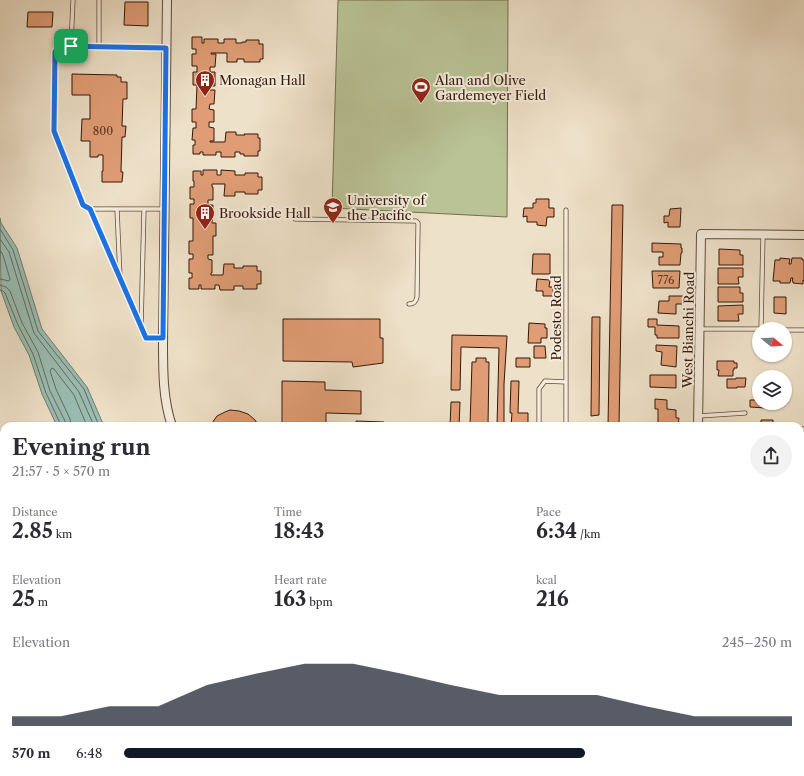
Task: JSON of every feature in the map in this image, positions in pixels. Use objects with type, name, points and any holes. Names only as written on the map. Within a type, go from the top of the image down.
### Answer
[{"type":"street","points":[[167,0],[163,381],[167,413],[170,422]]},
{"type":"street","name":"West Bianchi Road","points":[[698,422],[701,234],[763,235]]},
{"type":"street","points":[[763,235],[804,235]]},
{"type":"lane","points":[[71,46],[73,0]]},
{"type":"lane","points":[[99,0],[99,47]]},
{"type":"lane","points":[[164,209],[90,209],[83,205],[54,131],[55,52],[58,47],[166,48]]},
{"type":"lane","points":[[90,209],[146,338],[163,338]]},
{"type":"lane","points":[[117,209],[120,277]]},
{"type":"lane","points":[[141,327],[144,209]]},
{"type":"lane","name":"Podesto Road","points":[[566,210],[566,422]]},
{"type":"lane","points":[[295,219],[416,221],[418,223],[417,297],[415,303],[409,304]]},
{"type":"lane","points":[[760,322],[763,235]]},
{"type":"lane","points":[[700,329],[752,329]]},
{"type":"lane","points":[[792,330],[804,330]]},
{"type":"lane","points":[[539,422],[539,389],[545,381],[566,382]]},
{"type":"lane","points":[[699,416],[745,413]]},
{"type":"green space","name":"Alan and Olive Gardemeyer Field","points":[[338,0],[508,0],[507,217],[332,208]]},
{"type":"water","points":[[0,218],[1,223],[17,248],[42,329],[87,387],[102,422],[55,422],[42,394],[29,355],[14,327],[1,291]]},
{"type":"building","points":[[125,2],[148,2],[148,26],[124,25]]},
{"type":"building","points":[[28,12],[53,12],[52,27],[27,27]]},
{"type":"building","name":"Monagan Hall","points":[[192,37],[202,37],[202,43],[204,43],[204,39],[218,39],[218,43],[224,43],[224,39],[236,39],[236,43],[246,42],[246,40],[259,40],[259,44],[263,44],[263,59],[260,59],[260,62],[244,62],[244,59],[237,59],[237,62],[227,62],[227,53],[211,53],[216,54],[215,67],[210,67],[210,72],[215,72],[215,86],[210,86],[210,90],[215,90],[214,104],[210,104],[209,109],[214,110],[214,122],[209,122],[209,127],[214,128],[214,141],[210,142],[225,142],[226,132],[236,132],[236,135],[258,134],[258,138],[260,138],[260,151],[258,151],[258,156],[244,156],[244,154],[240,154],[240,152],[235,152],[235,157],[221,157],[221,152],[216,152],[216,155],[203,155],[203,152],[200,152],[200,154],[193,154],[193,145],[195,145],[195,140],[192,140],[193,128],[196,128],[196,122],[192,122],[192,109],[196,109],[197,85],[193,85],[193,72],[197,72],[197,66],[192,66],[192,54],[196,54],[196,49],[192,49]]},
{"type":"building","points":[[72,74],[117,75],[117,77],[121,77],[121,82],[127,82],[127,99],[123,99],[122,126],[126,126],[125,137],[122,137],[122,182],[102,182],[103,155],[98,155],[98,157],[90,157],[90,141],[81,141],[82,119],[90,119],[90,95],[72,95]]},
{"type":"building","name":"Brookside Hall","points":[[203,170],[217,170],[217,175],[221,175],[221,170],[235,171],[235,175],[258,173],[258,177],[262,177],[262,190],[258,190],[258,194],[235,192],[235,196],[224,196],[225,184],[212,184],[213,200],[208,200],[208,205],[213,205],[212,223],[216,223],[216,236],[213,236],[213,255],[208,255],[208,259],[212,260],[211,275],[223,275],[224,264],[234,264],[234,268],[243,268],[243,266],[257,266],[257,271],[261,271],[261,284],[257,284],[257,289],[243,289],[243,286],[234,286],[234,290],[220,290],[219,285],[215,285],[215,289],[201,289],[201,285],[199,285],[199,289],[189,289],[189,278],[192,278],[192,273],[189,273],[189,259],[193,259],[193,254],[189,254],[189,241],[193,241],[193,218],[190,218],[190,204],[194,204],[194,199],[190,199],[190,187],[194,187],[193,171],[201,171],[201,175],[203,175]]},
{"type":"building","points":[[536,199],[549,199],[549,208],[554,208],[554,217],[547,217],[546,226],[537,225],[537,222],[527,222],[527,216],[523,217],[524,208],[533,208],[533,203],[536,203]]},
{"type":"building","points":[[612,205],[623,205],[619,422],[608,422]]},
{"type":"building","points":[[681,208],[680,227],[668,227],[668,222],[664,223],[664,216],[669,216],[670,209]]},
{"type":"building","points":[[652,243],[681,244],[682,253],[680,265],[659,265],[659,257],[663,257],[663,252],[652,252]]},
{"type":"building","points":[[719,249],[740,250],[740,255],[743,255],[743,265],[719,265]]},
{"type":"building","points":[[533,254],[550,254],[550,274],[532,274]]},
{"type":"building","points":[[780,258],[790,259],[789,264],[791,264],[792,258],[802,258],[802,260],[804,260],[803,284],[793,283],[793,278],[791,278],[790,283],[773,281],[775,260],[780,260]]},
{"type":"building","points":[[718,268],[743,268],[743,277],[738,277],[739,284],[718,284]]},
{"type":"building","points":[[652,271],[680,271],[679,288],[653,288]]},
{"type":"building","points":[[537,279],[550,280],[549,287],[553,287],[553,296],[543,296],[543,291],[536,291]]},
{"type":"building","points":[[718,287],[740,287],[740,293],[743,293],[743,302],[718,302]]},
{"type":"building","points":[[669,296],[683,296],[682,304],[676,304],[676,314],[658,313],[659,301],[669,301]]},
{"type":"building","points":[[774,297],[786,297],[786,314],[774,313]]},
{"type":"building","points":[[743,305],[743,314],[738,314],[739,321],[718,321],[718,306]]},
{"type":"building","points":[[592,317],[600,317],[599,415],[591,416]]},
{"type":"building","points":[[283,319],[380,319],[380,338],[383,338],[383,363],[353,367],[352,362],[283,361]]},
{"type":"building","points":[[648,319],[657,319],[657,325],[679,326],[679,338],[657,338],[657,335],[655,335],[655,327],[648,327]]},
{"type":"building","points":[[529,323],[545,324],[545,328],[547,328],[547,338],[541,338],[541,343],[528,343]]},
{"type":"building","points":[[452,335],[507,336],[504,384],[504,422],[497,422],[499,348],[461,347],[460,390],[451,390]]},
{"type":"building","points":[[656,345],[677,346],[676,367],[661,365],[662,352],[656,351]]},
{"type":"building","points":[[534,346],[545,346],[546,358],[534,358]]},
{"type":"building","points":[[476,358],[486,358],[486,362],[489,362],[488,422],[470,422],[472,362],[476,362]]},
{"type":"building","points":[[516,358],[530,358],[530,367],[516,367]]},
{"type":"building","points":[[717,361],[734,361],[734,363],[737,363],[737,368],[734,368],[733,370],[733,376],[718,376],[719,370],[717,370]]},
{"type":"building","points":[[650,375],[676,375],[676,388],[650,387]]},
{"type":"building","points":[[746,378],[745,387],[727,388],[727,379]]},
{"type":"building","points":[[282,381],[325,382],[325,390],[361,391],[361,414],[326,413],[326,422],[282,422]]},
{"type":"building","points":[[511,381],[519,381],[518,413],[528,413],[528,422],[511,422],[512,413],[510,413]]},
{"type":"building","points":[[655,399],[667,400],[667,409],[676,410],[676,418],[679,418],[678,422],[658,422],[658,409],[655,409]]},
{"type":"building","points":[[750,400],[752,400],[752,407],[750,407]]},
{"type":"building","points":[[451,402],[460,402],[459,422],[450,422]]},
{"type":"building","points":[[230,410],[239,411],[248,414],[256,422],[213,422],[217,416]]},
{"type":"building","points":[[761,420],[773,420],[773,422],[761,422]]},
{"type":"building","points":[[356,421],[384,422],[356,422]]},
{"type":"place","name":"Monagan Hall","points":[[205,97]]},
{"type":"place","name":"Alan and Olive Gardemeyer Field","points":[[421,104]]},
{"type":"place","name":"University of the Pacific","points":[[333,224]]},
{"type":"place","name":"Brookside Hall","points":[[205,230]]},
{"type":"route","points":[[60,46],[71,46],[166,48],[163,338],[146,338],[90,209],[83,205],[54,131],[55,52],[60,46]]}]
